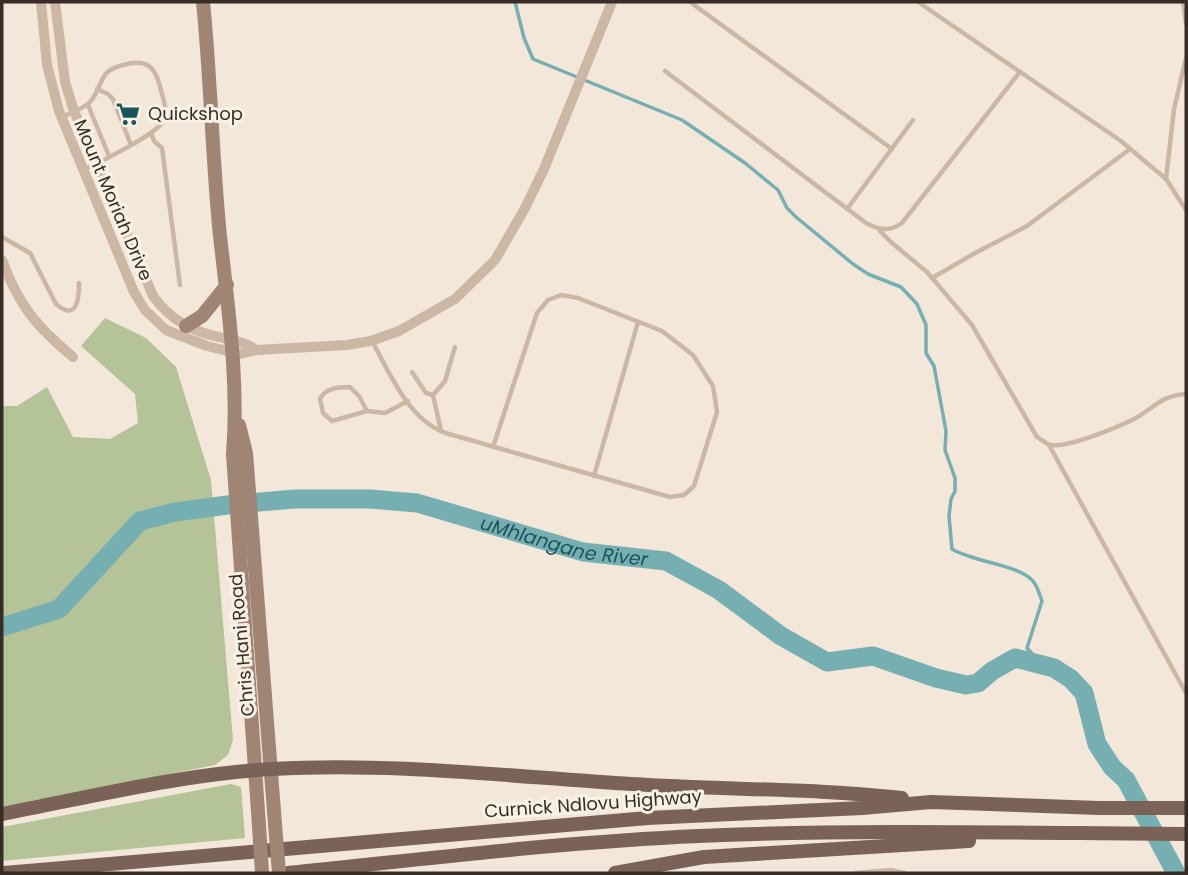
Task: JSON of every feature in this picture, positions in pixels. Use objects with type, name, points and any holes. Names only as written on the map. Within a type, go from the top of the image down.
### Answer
[{"type":"main road","name":"Chris Hani Road","points":[[204,2],[248,570],[264,674],[279,873]]},
{"type":"main road","points":[[186,326],[202,316],[227,285]]},
{"type":"main road","name":"Chris Hani Road","points":[[248,570],[248,676],[262,873]]},
{"type":"main road","points":[[2,814],[187,779],[271,769],[372,768],[860,794],[931,802]]},
{"type":"main road","name":"Curnick Ndlovu Highway","points":[[4,873],[648,818],[931,802],[1184,808]]},
{"type":"main road","points":[[288,873],[563,844],[698,836],[858,831],[1186,834]]},
{"type":"main road","points":[[615,873],[704,857],[973,841],[1036,833]]},
{"type":"street","name":"Mount Moriah Drive","points":[[41,2],[47,65],[61,117],[134,292],[156,322],[180,337],[231,347]]},
{"type":"street","name":"Mount Moriah Drive","points":[[55,2],[65,82],[74,111],[153,296],[174,319],[231,347]]},
{"type":"street","points":[[231,347],[256,350],[347,345],[371,341],[399,331],[455,299],[495,260],[524,210],[544,169],[612,2]]},
{"type":"street","points":[[2,260],[25,310],[44,332],[73,357]]},
{"type":"lane","points":[[690,2],[892,149]]},
{"type":"lane","points":[[918,2],[1129,149],[1166,179],[1186,211]]},
{"type":"lane","points":[[1183,2],[1186,23]]},
{"type":"lane","points":[[1166,179],[1174,109],[1186,58]]},
{"type":"lane","points":[[61,117],[88,105],[100,79],[109,70],[138,62],[145,63],[157,74],[166,108],[165,120],[151,133],[82,171]]},
{"type":"lane","points":[[665,71],[847,209],[880,230],[932,278],[972,326],[1037,437],[1049,445],[1186,693]]},
{"type":"lane","points":[[880,230],[894,229],[902,223],[1019,73]]},
{"type":"lane","points":[[97,89],[113,99],[131,145]]},
{"type":"lane","points":[[88,105],[109,156]]},
{"type":"lane","points":[[847,209],[913,120]]},
{"type":"lane","points":[[151,133],[154,141],[162,148],[180,285]]},
{"type":"lane","points":[[932,278],[1027,226],[1129,149]]},
{"type":"lane","points":[[1181,202],[1186,198]]},
{"type":"lane","points":[[2,237],[30,253],[56,304],[62,309],[76,307],[79,302],[79,284]]},
{"type":"lane","points":[[371,341],[408,401],[422,419],[441,432],[493,447],[594,476],[670,497],[684,495],[695,486],[716,412],[713,386],[693,355],[662,331],[578,298],[561,295],[548,300],[537,313],[493,447]]},
{"type":"lane","points":[[594,476],[638,322]]},
{"type":"lane","points":[[433,395],[444,381],[454,347]]},
{"type":"lane","points":[[412,372],[426,393],[433,395]]},
{"type":"lane","points":[[366,411],[359,396],[350,387],[339,387],[326,392],[320,399],[323,413],[332,421],[366,411],[385,413],[408,401]]},
{"type":"lane","points":[[1049,445],[1094,436],[1135,419],[1165,397],[1186,394]]},
{"type":"lane","points":[[433,395],[441,432]]},
{"type":"lane","points":[[856,873],[890,870],[905,873]]},
{"type":"green space","points":[[105,318],[146,338],[176,367],[211,480],[233,740],[228,755],[215,765],[2,807],[2,406],[17,406],[47,387],[73,437],[110,439],[138,423],[135,394],[81,346]]},
{"type":"green space","points":[[231,784],[241,787],[245,838],[2,861],[2,827]]},
{"type":"waterway","points":[[515,2],[524,38],[533,59],[682,120],[745,163],[778,190],[787,208],[796,217],[853,264],[868,274],[901,287],[917,304],[926,325],[926,353],[934,366],[946,431],[945,450],[955,478],[949,516],[952,549],[1016,570],[1034,582],[1042,601],[1027,648],[1041,664]]},
{"type":"waterway","name":"uMhlangane River","points":[[2,627],[59,609],[140,521],[175,512],[295,499],[370,499],[417,503],[583,552],[666,561],[719,590],[781,636],[827,662],[873,656],[936,678],[966,685],[978,683],[992,671],[1015,658],[1054,668],[1071,679],[1084,693],[1097,744],[1112,767],[1126,780],[1176,873]]},
{"type":"place","name":"Quickshop","points":[[128,114]]}]
